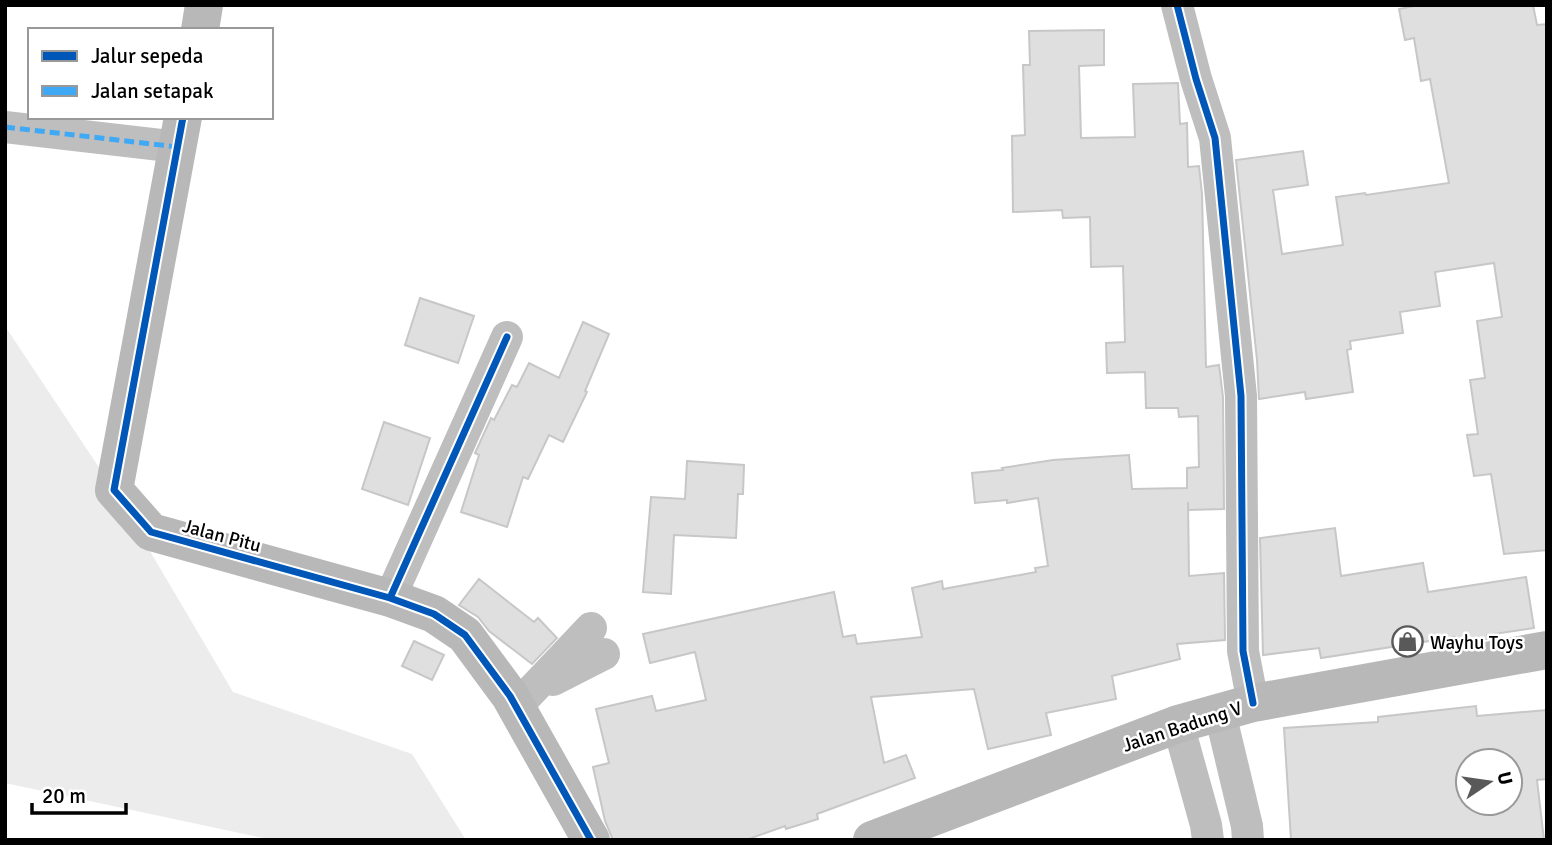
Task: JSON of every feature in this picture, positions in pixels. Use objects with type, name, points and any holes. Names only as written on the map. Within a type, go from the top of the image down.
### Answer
[{"type":"street","points":[[200,28],[204,5]]},
{"type":"street","points":[[1177,5],[1196,79],[1216,138],[1241,396],[1243,651],[1237,708],[1248,840]]},
{"type":"street","points":[[5,127],[180,132]]},
{"type":"street","name":"Jalan Pitu","points":[[180,132],[114,490],[151,532],[390,598],[434,614],[465,635],[524,698],[591,840]]},
{"type":"street","points":[[390,598],[507,337]]},
{"type":"street","points":[[524,698],[597,641]]},
{"type":"street","name":"Jalan Badung V","points":[[872,840],[1178,724],[1237,708],[1547,650]]},
{"type":"street","points":[[1178,724],[1208,840]]},
{"type":"shaded area","points":[[5,326],[114,490],[233,692],[412,754],[466,840],[273,840],[5,783]]},
{"type":"building","points":[[1420,5],[1533,5],[1537,25],[1547,24],[1547,550],[1504,554],[1491,474],[1474,476],[1467,435],[1478,434],[1470,380],[1485,378],[1477,321],[1502,317],[1494,263],[1435,272],[1440,306],[1400,312],[1403,333],[1350,341],[1351,349],[1347,350],[1353,392],[1306,399],[1305,392],[1259,399],[1236,160],[1303,151],[1308,185],[1273,190],[1282,254],[1343,245],[1336,197],[1449,183],[1430,79],[1421,81],[1414,38],[1405,40],[1399,9]]},
{"type":"building","points":[[1104,30],[1104,65],[1079,66],[1081,138],[1135,137],[1133,84],[1178,83],[1180,124],[1187,123],[1188,167],[1199,166],[1206,367],[1219,365],[1223,397],[1224,509],[1188,510],[1189,576],[1224,573],[1225,640],[1177,644],[1180,659],[1112,676],[1116,699],[1046,713],[1051,735],[988,749],[974,689],[871,697],[884,763],[906,755],[915,778],[817,814],[818,819],[786,829],[785,826],[746,840],[613,840],[605,821],[593,767],[609,763],[596,709],[652,696],[656,711],[706,700],[695,652],[650,663],[643,634],[834,592],[843,637],[855,635],[857,644],[922,637],[912,588],[942,581],[943,589],[1036,572],[1035,568],[1048,566],[1038,498],[1007,503],[1007,500],[975,503],[972,473],[1053,460],[1129,455],[1132,489],[1187,488],[1187,468],[1199,467],[1198,416],[1179,417],[1178,408],[1146,408],[1145,372],[1107,373],[1106,343],[1125,342],[1123,266],[1091,267],[1090,217],[1063,218],[1062,210],[1013,212],[1012,136],[1025,135],[1023,65],[1030,65],[1029,31]]},
{"type":"building","points":[[420,298],[474,316],[458,363],[405,345]]},
{"type":"building","points":[[583,322],[609,334],[585,391],[587,392],[563,442],[549,435],[528,479],[523,477],[507,527],[461,512],[479,455],[475,453],[491,418],[494,420],[512,385],[517,387],[529,363],[559,378]]},
{"type":"building","points":[[384,422],[430,438],[408,505],[362,489]]},
{"type":"building","points":[[687,461],[744,465],[743,494],[738,494],[736,538],[674,535],[671,594],[643,592],[651,497],[685,499]]},
{"type":"building","points":[[1335,528],[1341,576],[1423,563],[1428,592],[1526,577],[1534,628],[1487,635],[1487,639],[1456,644],[1455,637],[1321,658],[1319,648],[1263,655],[1260,538]]},
{"type":"building","points":[[479,579],[534,622],[538,618],[557,638],[532,664],[489,631],[478,617],[459,605]]},
{"type":"building","points":[[414,641],[444,655],[432,680],[402,666]]},
{"type":"building","points":[[1476,706],[1477,716],[1547,710],[1547,779],[1537,780],[1544,840],[1291,840],[1284,728],[1378,722],[1378,717]]},
{"type":"marked path","points":[[5,127],[178,147]]},
{"type":"cycle path","points":[[1177,5],[1215,138],[1241,396],[1243,651],[1253,703]]},
{"type":"cycle path","points":[[183,119],[114,490],[151,532],[390,598],[434,614],[465,635],[510,696],[591,840]]},
{"type":"cycle path","points":[[390,598],[507,337]]},
{"type":"place","name":"Wayhu Toys","points":[[1407,642]]}]
